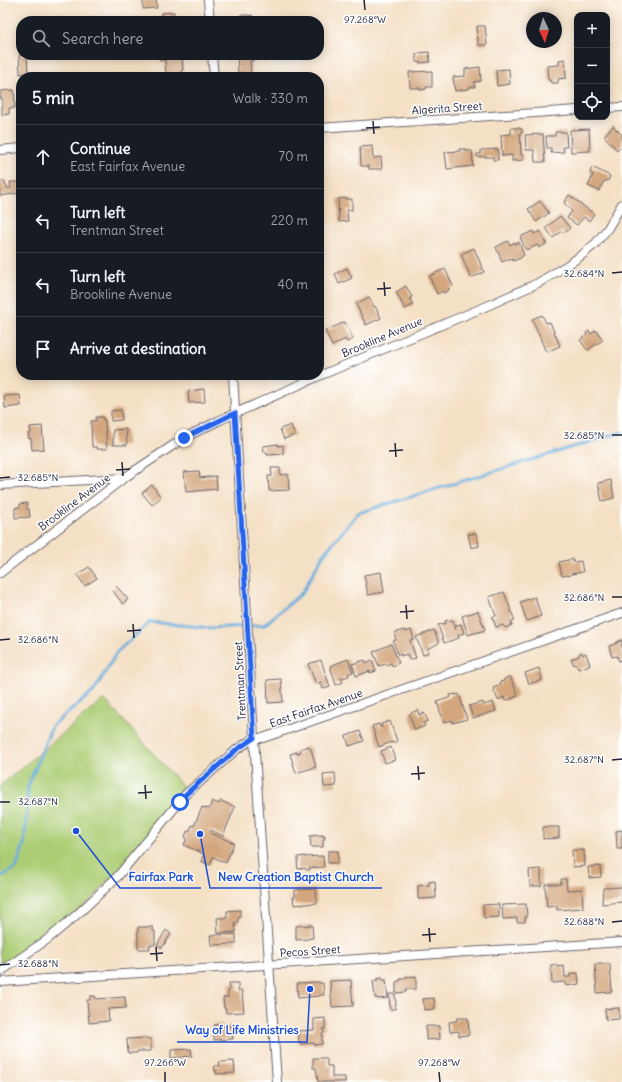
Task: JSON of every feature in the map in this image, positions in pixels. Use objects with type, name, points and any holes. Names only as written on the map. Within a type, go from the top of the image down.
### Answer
[{"type":"street","points":[[208,0],[210,16]]},
{"type":"street","points":[[212,60],[214,72]]},
{"type":"street","points":[[610,108],[622,106]]},
{"type":"street","name":"Algerita Street","points":[[324,128],[574,110]]},
{"type":"street","points":[[0,150],[16,148]]},
{"type":"street","name":"Brookline Avenue","points":[[324,374],[487,306],[538,283],[582,255],[596,242],[608,228],[622,204]]},
{"type":"street","name":"Trentman Street","points":[[233,380],[254,738],[277,1082]]},
{"type":"street","name":"Brookline Avenue","points":[[0,573],[124,478],[184,438],[235,413],[310,380]]},
{"type":"street","points":[[0,485],[124,478]]},
{"type":"street","name":"East Fairfax Avenue","points":[[0,972],[48,939],[80,912],[118,876],[186,794],[236,750],[254,738],[263,738],[622,613]]},
{"type":"street","name":"Pecos Street","points":[[0,982],[622,942]]},
{"type":"green space","points":[[104,699],[186,790],[132,856],[87,904],[47,935],[0,965],[0,786]]},
{"type":"building","points":[[143,0],[156,0],[157,8],[143,9]]},
{"type":"building","points":[[174,12],[174,16],[161,16],[161,13]]},
{"type":"building","points":[[477,26],[485,26],[487,45],[478,45]]},
{"type":"building","points":[[429,52],[430,62],[416,62],[416,54]]},
{"type":"building","points":[[565,59],[566,78],[558,79],[558,83],[551,83],[550,80],[548,80],[547,66],[559,65],[559,60]]},
{"type":"building","points":[[19,60],[27,60],[28,72],[20,72]]},
{"type":"building","points":[[165,60],[182,60],[183,70],[181,72],[166,72]]},
{"type":"building","points":[[237,60],[253,60],[250,61],[251,72],[238,72]]},
{"type":"building","points":[[480,67],[481,81],[474,82],[475,87],[455,91],[453,77],[465,76],[465,69]]},
{"type":"building","points":[[509,69],[510,84],[497,86],[496,70]]},
{"type":"building","points":[[432,71],[432,87],[426,87],[426,89],[420,90],[420,88],[410,88],[409,72]]},
{"type":"building","points":[[14,90],[15,108],[9,108],[9,114],[2,115],[2,98],[0,98],[0,91]]},
{"type":"building","points":[[613,126],[622,135],[622,145],[617,150],[604,136]]},
{"type":"building","points":[[511,128],[522,129],[522,133],[520,133],[521,155],[523,155],[523,160],[512,161],[512,155],[502,156],[501,135],[511,134]]},
{"type":"building","points":[[589,129],[590,151],[571,152],[570,130]]},
{"type":"building","points":[[555,132],[566,132],[567,147],[563,147],[564,152],[551,153],[551,148],[547,148],[546,136],[555,136]]},
{"type":"building","points":[[543,134],[545,162],[535,162],[534,150],[526,150],[525,135]]},
{"type":"building","points":[[372,146],[373,158],[381,157],[382,169],[369,169],[369,166],[361,166],[360,147]]},
{"type":"building","points":[[459,149],[472,151],[473,166],[447,169],[445,152],[460,151]]},
{"type":"building","points":[[498,149],[498,160],[493,160],[493,157],[477,157],[477,154],[481,154],[481,150]]},
{"type":"building","points":[[592,167],[610,176],[608,181],[604,181],[599,191],[588,186],[593,175],[590,173]]},
{"type":"building","points":[[0,181],[5,181],[7,188],[11,188],[10,182],[16,182],[16,194],[0,196]]},
{"type":"building","points":[[569,195],[594,214],[589,221],[584,217],[577,225],[567,218],[572,211],[564,203]]},
{"type":"building","points":[[338,199],[352,199],[352,210],[347,210],[348,221],[339,222]]},
{"type":"building","points":[[540,201],[549,213],[536,222],[528,209]]},
{"type":"building","points":[[560,216],[570,228],[564,233],[562,231],[553,238],[546,228]]},
{"type":"building","points":[[533,231],[534,234],[540,231],[546,244],[539,248],[538,245],[526,250],[520,237]]},
{"type":"building","points":[[508,241],[510,245],[515,242],[515,244],[519,242],[524,255],[513,261],[512,258],[502,262],[496,247]]},
{"type":"building","points":[[474,248],[484,272],[471,278],[461,254]]},
{"type":"building","points":[[347,268],[352,278],[339,284],[335,274]]},
{"type":"building","points":[[445,269],[453,286],[444,293],[443,291],[437,294],[429,276]]},
{"type":"building","points":[[406,286],[412,297],[410,298],[413,305],[405,309],[396,292]]},
{"type":"building","points":[[369,297],[381,318],[366,325],[356,304]]},
{"type":"building","points":[[542,315],[546,323],[550,322],[560,346],[546,352],[532,319]]},
{"type":"building","points":[[345,322],[353,339],[347,342],[345,339],[332,346],[325,331]]},
{"type":"building","points":[[596,330],[603,340],[587,350],[580,340],[587,335],[586,333],[589,331],[591,334]]},
{"type":"building","points":[[204,389],[205,402],[189,403],[188,391]]},
{"type":"building","points":[[20,395],[21,406],[5,408],[4,396]]},
{"type":"building","points":[[121,410],[122,420],[111,421],[111,411]]},
{"type":"building","points":[[96,417],[103,417],[103,420],[105,420],[107,449],[97,449],[97,447],[92,447],[91,421],[96,421]]},
{"type":"building","points":[[291,425],[295,435],[284,439],[280,429]]},
{"type":"building","points":[[42,426],[44,449],[32,450],[31,438],[29,439],[28,433],[31,433],[30,427]]},
{"type":"building","points":[[126,429],[127,445],[113,445],[113,430]]},
{"type":"building","points":[[278,444],[278,446],[283,445],[283,454],[267,455],[267,452],[264,452],[263,446]]},
{"type":"building","points":[[271,468],[280,468],[280,475],[288,474],[289,490],[269,491],[268,476],[272,476]]},
{"type":"building","points":[[199,471],[200,478],[216,476],[217,489],[186,492],[184,472]]},
{"type":"building","points":[[611,480],[614,498],[602,501],[598,483]]},
{"type":"building","points":[[152,485],[161,497],[152,505],[142,493]]},
{"type":"building","points":[[27,503],[27,509],[29,509],[30,517],[15,518],[15,508],[20,507],[20,504]]},
{"type":"building","points":[[476,533],[479,546],[471,548],[468,534]]},
{"type":"building","points":[[573,559],[573,562],[581,561],[583,572],[562,576],[559,562]]},
{"type":"building","points":[[89,567],[97,578],[85,586],[77,575]]},
{"type":"building","points":[[381,572],[384,592],[368,595],[364,575]]},
{"type":"building","points":[[116,586],[128,599],[123,604],[112,590]]},
{"type":"building","points":[[504,592],[515,621],[511,622],[512,625],[505,628],[503,625],[496,627],[492,617],[496,616],[489,597]]},
{"type":"building","points":[[535,597],[541,616],[527,621],[520,602]]},
{"type":"building","points":[[478,611],[485,630],[468,635],[462,616]]},
{"type":"building","points":[[453,620],[455,629],[455,626],[461,624],[464,633],[458,635],[459,638],[444,643],[438,625],[446,623],[445,621]]},
{"type":"building","points":[[404,630],[405,632],[411,630],[414,639],[410,640],[416,658],[409,660],[407,654],[401,656],[401,654],[398,655],[393,641],[396,640],[394,633]]},
{"type":"building","points":[[434,630],[439,643],[427,649],[428,653],[423,655],[416,637]]},
{"type":"building","points":[[622,640],[622,660],[619,661],[617,656],[612,657],[609,646]]},
{"type":"building","points":[[391,644],[399,663],[392,666],[391,663],[379,666],[373,652]]},
{"type":"building","points":[[582,652],[583,655],[586,653],[590,665],[578,669],[576,664],[574,665],[571,659],[579,656]]},
{"type":"building","points":[[348,659],[353,672],[348,674],[349,676],[341,678],[343,682],[336,685],[330,666]]},
{"type":"building","points":[[321,660],[330,687],[323,689],[321,682],[316,684],[308,664]]},
{"type":"building","points":[[365,660],[366,663],[372,660],[376,671],[370,673],[370,671],[356,676],[352,664]]},
{"type":"building","points":[[539,668],[542,680],[529,684],[525,673]]},
{"type":"building","points":[[510,676],[518,696],[505,701],[504,697],[498,700],[493,688],[501,685],[500,682],[504,681],[504,679]]},
{"type":"building","points":[[281,679],[283,702],[268,703],[267,680]]},
{"type":"building","points":[[459,694],[467,719],[453,723],[452,720],[444,723],[437,702],[451,697],[450,695]]},
{"type":"building","points":[[483,702],[484,705],[493,702],[496,711],[473,718],[469,706]]},
{"type":"building","points":[[418,710],[419,715],[424,713],[428,721],[423,723],[425,726],[415,730],[409,714]]},
{"type":"building","points":[[390,721],[397,741],[396,743],[391,742],[379,747],[372,726],[379,724],[380,727],[382,727],[381,724]]},
{"type":"building","points":[[360,731],[364,741],[349,746],[346,736]]},
{"type":"building","points":[[309,746],[316,767],[296,773],[290,754],[297,752],[297,754],[301,752],[300,749]]},
{"type":"building","points":[[391,747],[395,760],[385,763],[381,751]]},
{"type":"building","points":[[335,773],[336,786],[324,787],[323,774]]},
{"type":"building","points":[[212,801],[219,804],[221,801],[235,807],[223,836],[211,830],[210,833],[234,843],[226,863],[213,857],[210,865],[201,861],[204,854],[184,845],[187,838],[185,837],[187,831],[189,832],[192,825],[194,826],[202,807],[209,809]]},
{"type":"building","points":[[543,827],[559,827],[559,838],[543,839]]},
{"type":"building","points":[[622,830],[622,849],[617,849],[616,831]]},
{"type":"building","points":[[323,835],[323,837],[325,836],[325,839],[323,839],[323,847],[311,847],[310,836]]},
{"type":"building","points":[[572,850],[584,850],[585,866],[573,867]]},
{"type":"building","points":[[328,851],[338,851],[338,863],[328,863]]},
{"type":"building","points":[[323,856],[324,867],[309,868],[310,870],[306,870],[305,868],[298,869],[298,857]]},
{"type":"building","points":[[600,866],[601,877],[589,878],[588,867]]},
{"type":"building","points":[[541,869],[541,886],[530,886],[529,870]]},
{"type":"building","points":[[561,879],[566,879],[567,890],[582,889],[583,908],[557,910],[557,906],[547,907],[545,884],[561,884]]},
{"type":"building","points":[[435,881],[436,898],[418,899],[418,886],[429,885],[429,882]]},
{"type":"building","points":[[622,887],[622,902],[602,904],[603,888]]},
{"type":"building","points":[[316,889],[317,903],[294,905],[293,897],[295,897],[295,890]]},
{"type":"building","points":[[499,904],[499,917],[484,918],[483,905]]},
{"type":"building","points":[[526,904],[527,917],[525,917],[525,922],[517,922],[517,918],[503,919],[502,905]]},
{"type":"building","points":[[240,910],[240,918],[238,918],[238,923],[235,923],[236,932],[218,933],[217,918],[227,918],[227,911]]},
{"type":"building","points":[[312,925],[313,938],[296,940],[296,926]]},
{"type":"building","points":[[138,927],[153,927],[153,931],[155,931],[155,945],[149,945],[150,949],[138,949]]},
{"type":"building","points":[[166,930],[171,934],[162,948],[157,945]]},
{"type":"building","points":[[236,934],[236,944],[211,945],[210,935]]},
{"type":"building","points":[[557,964],[557,967],[564,966],[565,977],[570,977],[570,974],[578,973],[579,984],[566,986],[565,982],[552,983],[551,965]]},
{"type":"building","points":[[595,964],[610,964],[612,992],[597,993]]},
{"type":"building","points":[[416,976],[416,989],[406,989],[406,992],[396,993],[396,982],[400,981],[400,979],[405,979],[405,977]]},
{"type":"building","points":[[382,978],[382,980],[386,980],[388,998],[378,999],[375,998],[373,981],[377,981],[377,979]]},
{"type":"building","points":[[351,980],[353,1006],[332,1007],[330,981]]},
{"type":"building","points":[[229,983],[238,983],[238,991],[242,991],[244,1012],[226,1013],[223,998],[228,997]]},
{"type":"building","points":[[297,983],[323,983],[324,995],[298,998]]},
{"type":"building","points":[[389,994],[395,994],[395,1009],[390,1009]]},
{"type":"building","points":[[90,996],[95,996],[96,999],[125,997],[126,1008],[108,1009],[109,1021],[89,1023],[87,1000],[90,1000]]},
{"type":"building","points":[[434,998],[435,1009],[424,1010],[423,999]]},
{"type":"building","points":[[619,1008],[619,1019],[606,1020],[605,1009]]},
{"type":"building","points":[[325,1018],[325,1029],[323,1029],[324,1033],[322,1034],[322,1044],[299,1044],[298,1031],[314,1030],[314,1019]]},
{"type":"building","points":[[457,1018],[468,1018],[469,1035],[459,1036],[459,1031],[450,1032],[449,1022],[457,1021]]},
{"type":"building","points":[[222,1024],[222,1026],[232,1026],[233,1039],[214,1040],[214,1025]]},
{"type":"building","points":[[426,1026],[439,1026],[440,1039],[426,1040]]},
{"type":"building","points":[[127,1039],[151,1039],[151,1051],[137,1051],[137,1053],[128,1053]]},
{"type":"building","points":[[191,1049],[192,1056],[171,1058],[171,1050]]},
{"type":"building","points":[[313,1058],[327,1058],[327,1066],[332,1066],[332,1077],[345,1077],[345,1082],[318,1082],[316,1068],[313,1068]]},
{"type":"building","points":[[234,1061],[235,1073],[216,1074],[214,1066],[220,1066],[219,1062]]},
{"type":"waterway","points":[[0,877],[16,868],[24,844],[28,786],[52,726],[94,691],[117,652],[150,622],[210,628],[264,625],[302,593],[323,555],[358,513],[622,432]]},
{"type":"place","name":"Fairfax Park","points":[[76,831]]},
{"type":"place","name":"New Creation Baptist Church","points":[[200,834]]},
{"type":"place","name":"Way of Life Ministries","points":[[310,989]]},
{"type":"route","points":[[180,802],[186,794],[236,750],[254,738],[235,413],[184,438]]}]
